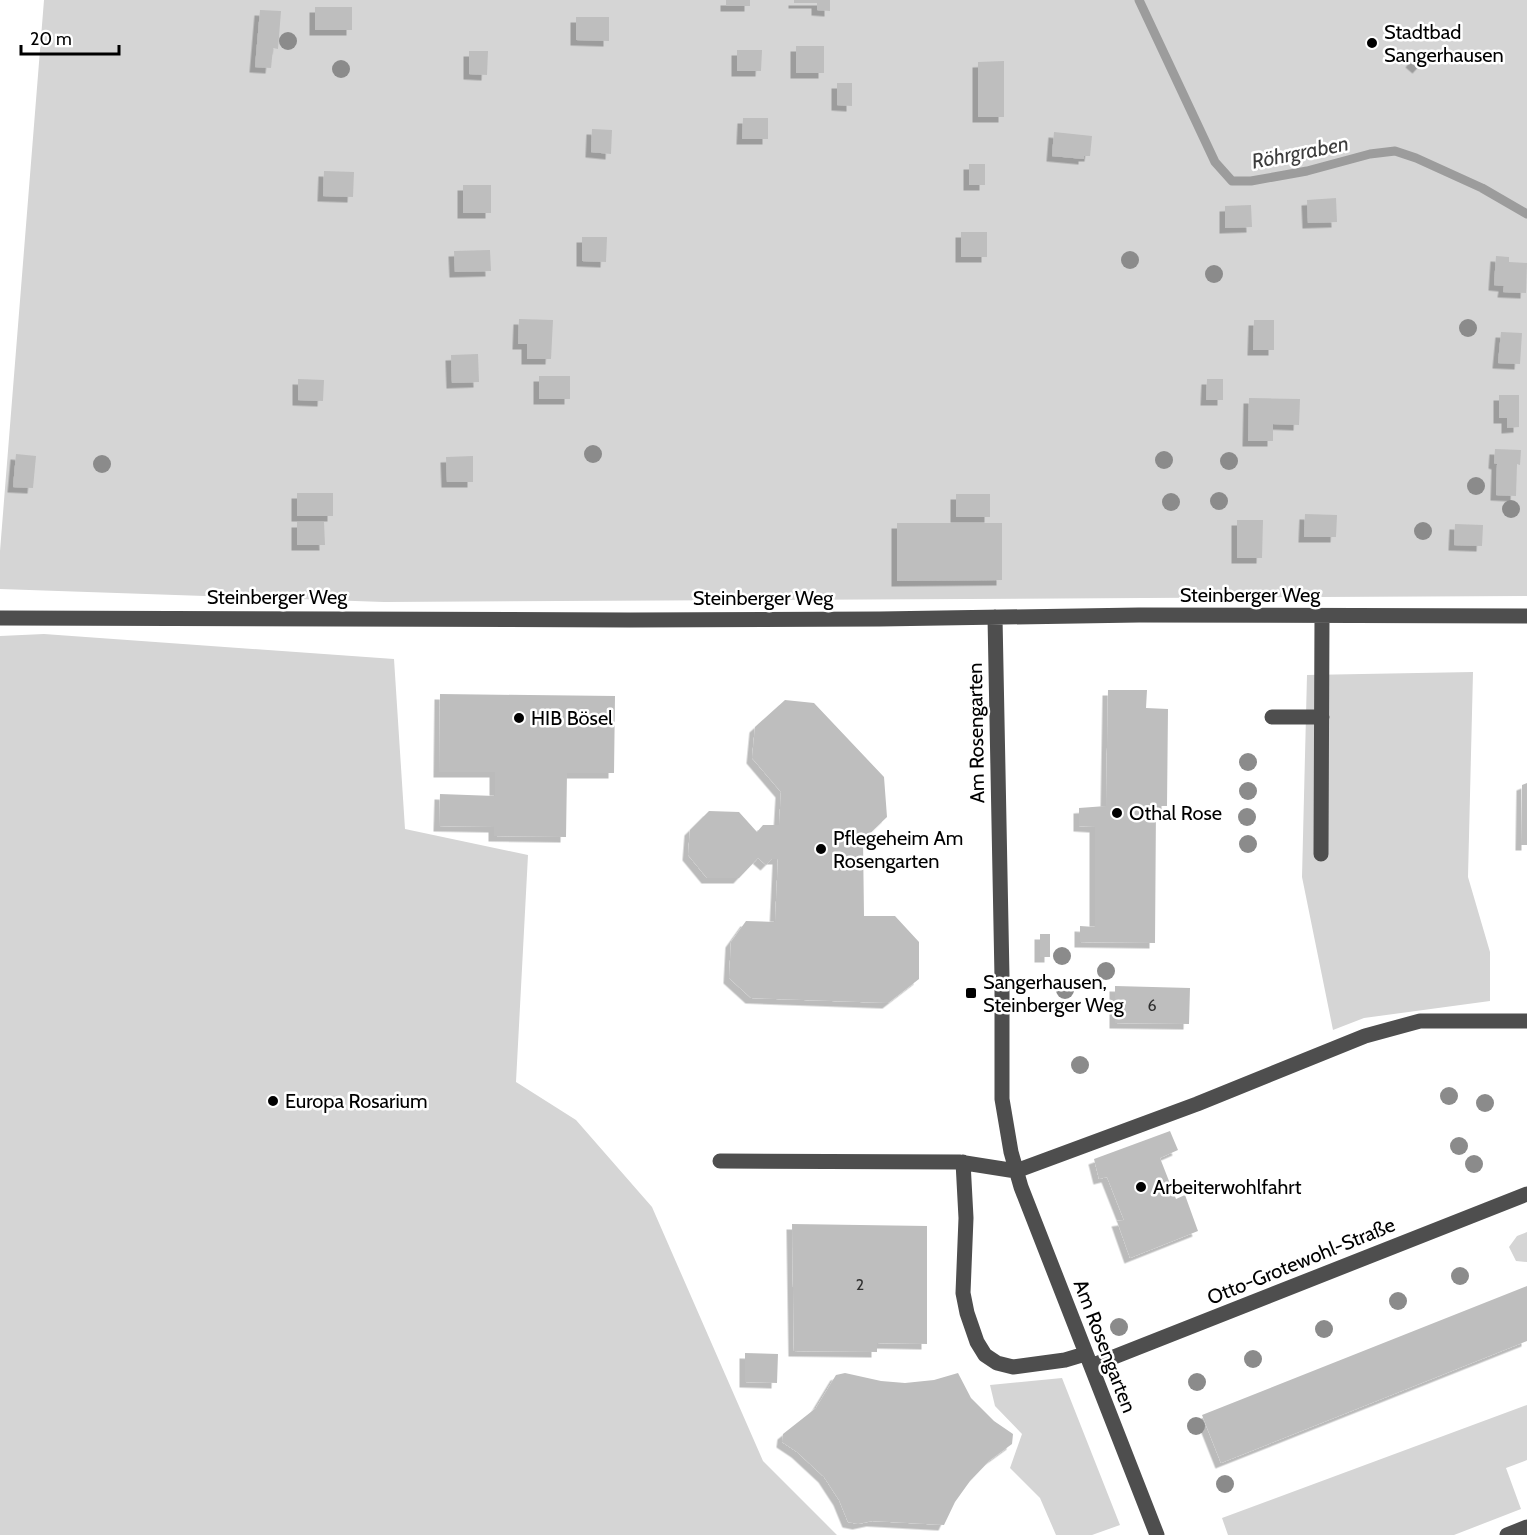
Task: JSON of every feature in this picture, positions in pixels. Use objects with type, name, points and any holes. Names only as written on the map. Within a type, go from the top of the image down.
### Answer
[{"type":"street","points":[[1321,854],[1322,616]]},
{"type":"street","name":"Steinberger Weg","points":[[0,618],[713,620],[1527,616]]},
{"type":"street","name":"Am Rosengarten","points":[[995,617],[1002,965],[1002,1099],[1007,1133],[1016,1171],[1157,1535]]},
{"type":"street","points":[[1272,717],[1322,717]]},
{"type":"street","points":[[720,1161],[963,1162],[1016,1171],[1197,1104],[1365,1036],[1420,1021],[1527,1021]]},
{"type":"street","name":"Otto-Grotewohl-Straße","points":[[963,1162],[966,1218],[963,1293],[967,1313],[977,1342],[985,1355],[997,1364],[1013,1367],[1065,1360],[1088,1360],[1527,1194]]},
{"type":"street","points":[[1507,1535],[1527,1527]]},
{"type":"shaded area","points":[[44,0],[1527,0],[1527,596],[384,602],[0,589],[0,551]]},
{"type":"shaded area","name":"Europa Rosarium","points":[[44,634],[394,659],[405,829],[528,855],[516,1082],[576,1120],[652,1207],[763,1461],[837,1535],[0,1535],[0,636]]},
{"type":"shaded area","points":[[1473,672],[1468,877],[1490,952],[1490,1001],[1364,1018],[1333,1030],[1302,877],[1307,675]]},
{"type":"shaded area","points":[[1527,1232],[1527,1262],[1516,1261],[1509,1247],[1517,1236]]},
{"type":"shaded area","points":[[1062,1378],[1120,1525],[1092,1535],[1056,1535],[1040,1498],[1010,1468],[1022,1434],[995,1406],[990,1385]]},
{"type":"shaded area","points":[[1527,1405],[1527,1460],[1506,1468],[1521,1509],[1454,1535],[1228,1535],[1222,1518]]},
{"type":"building","points":[[726,0],[750,0],[750,6],[726,6]]},
{"type":"building","points":[[794,0],[830,0],[830,11],[817,10],[817,3],[794,3]]},
{"type":"building","points":[[315,7],[352,7],[352,30],[315,30]]},
{"type":"building","points":[[260,10],[281,11],[278,49],[273,48],[271,68],[255,67]]},
{"type":"building","points":[[576,17],[609,17],[609,41],[576,40]]},
{"type":"building","points":[[796,46],[824,46],[824,73],[796,73]]},
{"type":"building","points":[[737,50],[762,50],[761,71],[737,71]]},
{"type":"building","points":[[469,51],[488,51],[487,75],[469,74]]},
{"type":"building","points":[[1420,51],[1428,57],[1418,68],[1411,62]]},
{"type":"building","points":[[1004,61],[1004,117],[978,117],[978,62]]},
{"type":"building","points":[[837,83],[852,83],[852,106],[837,105]]},
{"type":"building","points":[[743,118],[768,118],[768,139],[742,139]]},
{"type":"building","points":[[592,129],[612,130],[611,154],[591,152]]},
{"type":"building","points":[[1054,132],[1092,136],[1090,156],[1084,156],[1084,159],[1052,156]]},
{"type":"building","points":[[969,164],[985,164],[985,185],[969,185]]},
{"type":"building","points":[[324,171],[354,172],[353,197],[323,196]]},
{"type":"building","points":[[463,185],[491,185],[491,213],[463,213]]},
{"type":"building","points":[[1336,198],[1337,222],[1308,223],[1307,200]]},
{"type":"building","points":[[1251,205],[1252,227],[1225,228],[1225,206]]},
{"type":"building","points":[[961,232],[987,232],[987,257],[961,257]]},
{"type":"building","points":[[582,237],[607,237],[606,262],[582,261]]},
{"type":"building","points":[[490,250],[491,271],[455,272],[454,251]]},
{"type":"building","points":[[1496,256],[1509,257],[1509,262],[1527,263],[1526,293],[1503,292],[1504,286],[1494,285]]},
{"type":"building","points":[[519,319],[553,320],[551,359],[527,359],[527,344],[518,344]]},
{"type":"building","points":[[1254,320],[1274,320],[1274,350],[1253,350]]},
{"type":"building","points":[[1501,332],[1522,333],[1520,364],[1498,363]]},
{"type":"building","points":[[478,354],[479,382],[452,383],[451,355]]},
{"type":"building","points":[[539,376],[570,376],[570,399],[539,399]]},
{"type":"building","points":[[298,379],[324,380],[323,401],[298,400]]},
{"type":"building","points":[[1207,379],[1223,379],[1223,400],[1206,400]]},
{"type":"building","points":[[1499,395],[1519,395],[1519,427],[1507,428],[1507,418],[1499,418]]},
{"type":"building","points":[[1249,398],[1300,399],[1299,425],[1273,424],[1273,441],[1248,441]]},
{"type":"building","points":[[1495,449],[1521,450],[1520,465],[1517,464],[1516,496],[1496,495]]},
{"type":"building","points":[[16,454],[36,456],[33,488],[13,487]]},
{"type":"building","points":[[473,456],[473,482],[447,482],[446,457]]},
{"type":"building","points":[[297,493],[333,493],[333,516],[297,516]]},
{"type":"building","points":[[956,494],[990,494],[990,517],[956,517]]},
{"type":"building","points":[[1305,514],[1337,515],[1336,537],[1304,537]]},
{"type":"building","points":[[1237,520],[1263,520],[1262,558],[1237,558]]},
{"type":"building","points":[[297,522],[324,522],[325,545],[297,545]]},
{"type":"building","points":[[897,523],[1002,523],[1002,580],[897,581]]},
{"type":"building","points":[[1455,524],[1483,525],[1482,546],[1454,545]]},
{"type":"building","name":"Othal Rose","points":[[1108,690],[1147,690],[1146,708],[1168,709],[1167,806],[1156,806],[1155,943],[1080,942],[1080,926],[1095,927],[1095,827],[1079,826],[1079,808],[1106,806]]},
{"type":"building","name":"HIB Bösel","points":[[440,694],[615,696],[614,773],[567,773],[566,837],[494,836],[494,827],[439,826],[440,794],[495,796],[495,772],[439,772]]},
{"type":"building","name":"Pflegeheim Am Rosengarten","points":[[785,700],[814,703],[884,777],[887,817],[863,840],[864,916],[895,916],[919,942],[919,979],[888,1003],[751,998],[729,978],[731,942],[746,921],[775,922],[778,859],[772,859],[766,865],[758,858],[739,878],[707,878],[688,855],[690,830],[709,811],[739,812],[757,832],[763,825],[779,825],[781,792],[752,758],[755,727]]},
{"type":"building","points":[[1527,783],[1527,845],[1521,845],[1522,785]]},
{"type":"building","points":[[1040,934],[1050,934],[1050,957],[1040,957]]},
{"type":"building","points":[[1115,986],[1190,988],[1189,1024],[1115,1023]]},
{"type":"building","name":"Arbeiterwohlfahrt","points":[[1170,1131],[1178,1150],[1160,1158],[1176,1199],[1185,1195],[1198,1231],[1130,1258],[1117,1221],[1124,1220],[1107,1177],[1099,1179],[1094,1159]]},
{"type":"building","points":[[792,1224],[927,1226],[927,1344],[877,1343],[877,1352],[794,1351]]},
{"type":"building","points":[[1527,1286],[1527,1341],[1221,1463],[1202,1415]]},
{"type":"building","points":[[745,1353],[778,1354],[777,1383],[745,1382]]},
{"type":"building","points":[[845,1373],[881,1381],[905,1383],[934,1380],[958,1373],[971,1398],[994,1421],[1013,1434],[1012,1444],[990,1460],[970,1481],[955,1502],[944,1525],[848,1522],[839,1500],[824,1477],[797,1452],[782,1442],[783,1434],[816,1408],[836,1375]]},
{"type":"waterway","name":"Röhrgraben","points":[[1139,0],[1215,162],[1232,181],[1251,181],[1307,171],[1370,154],[1395,151],[1482,188],[1527,214]]},
{"type":"place","name":"Stadtbad Sangerhausen","points":[[1372,43]]},
{"type":"place","name":"HIB Bösel","points":[[519,718]]},
{"type":"place","name":"Othal Rose","points":[[1117,813]]},
{"type":"place","name":"Pflegeheim Am Rosengarten","points":[[821,849]]},
{"type":"place","name":"Sangerhausen, Steinberger Weg","points":[[971,993]]},
{"type":"place","name":"Europa Rosarium","points":[[273,1101]]},
{"type":"place","name":"Arbeiterwohlfahrt","points":[[1141,1187]]}]
